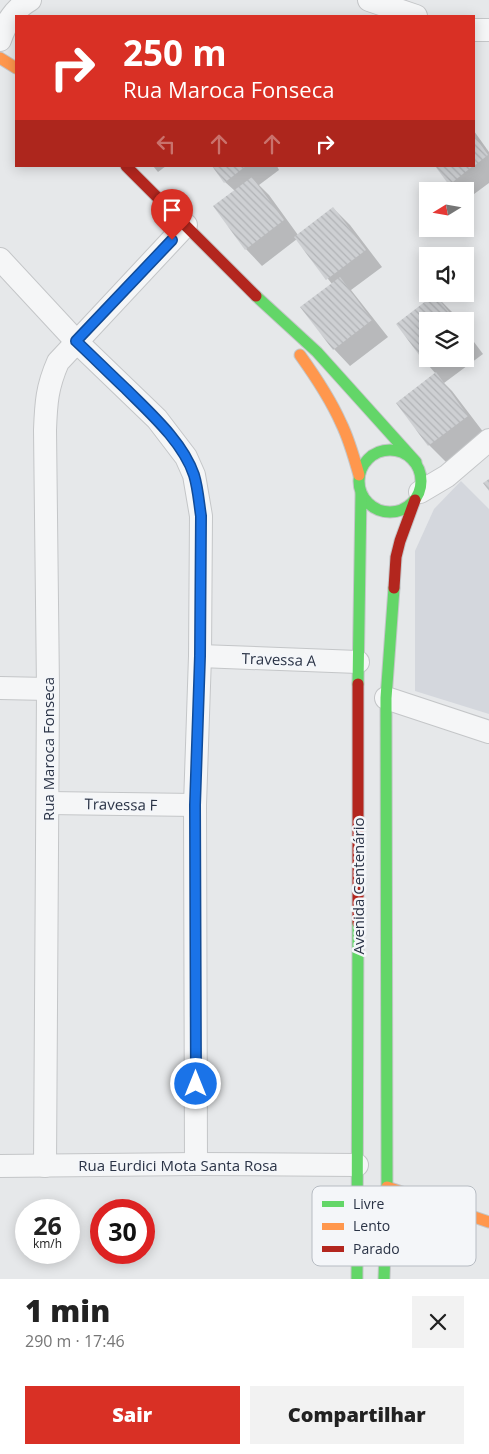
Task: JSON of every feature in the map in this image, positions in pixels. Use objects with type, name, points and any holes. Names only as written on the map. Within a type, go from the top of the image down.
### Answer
[{"type":"street","points":[[15,66],[4,42],[16,10],[30,0]]},
{"type":"street","points":[[369,0],[413,15]]},
{"type":"street","points":[[475,30],[489,30]]},
{"type":"street","points":[[127,167],[255,295],[316,352],[416,462]]},
{"type":"street","name":"Rua Maroca Fonseca","points":[[45,1166],[48,803],[46,404],[50,380],[58,362],[186,225]]},
{"type":"street","points":[[0,259],[76,341],[157,419],[186,457],[194,475],[201,516],[200,656],[195,805],[196,1164]]},
{"type":"street","name":"Avenida Centenário","points":[[255,295],[311,370],[326,394],[346,434],[359,475],[359,485],[362,494],[358,662],[357,1186]]},
{"type":"street","points":[[362,494],[368,503],[376,509],[386,512],[397,512],[407,508],[417,496],[448,476],[489,440]]},
{"type":"street","points":[[359,475],[369,457],[378,451],[398,450],[416,462]]},
{"type":"street","name":"Avenida Centenário","points":[[387,1186],[386,698],[396,557],[422,482],[416,462]]},
{"type":"street","name":"Travessa A","points":[[200,656],[358,662]]},
{"type":"street","points":[[0,688],[48,689]]},
{"type":"street","points":[[386,698],[489,732]]},
{"type":"street","name":"Travessa F","points":[[48,803],[195,805]]},
{"type":"street","name":"Rua Eurdici Mota Santa Rosa","points":[[0,1166],[357,1165]]},
{"type":"street","points":[[476,1218],[489,1222]]},
{"type":"street","name":"Avenida Centenário","points":[[357,1266],[357,1279]]},
{"type":"street","name":"Avenida Centenário","points":[[384,1266],[384,1279]]},
{"type":"shaded area","points":[[461,481],[489,509],[489,714],[415,691],[415,551],[434,509]]},
{"type":"building","points":[[475,136],[488,155],[475,165]]},
{"type":"building","points":[[213,167],[245,167],[224,183]]},
{"type":"building","points":[[436,167],[472,167],[453,182],[447,182]]},
{"type":"building","points":[[252,177],[284,220],[245,250],[213,206]]},
{"type":"building","points":[[333,207],[366,250],[326,280],[294,237]]},
{"type":"building","points":[[340,277],[372,320],[333,350],[300,307]]},
{"type":"building","points":[[425,302],[441,302],[449,312],[419,312],[419,355],[396,324]]},
{"type":"building","points":[[436,372],[468,416],[428,446],[396,403]]},
{"type":"building","points":[[489,479],[489,491],[483,483]]},
{"type":"traffic: fast","points":[[256,296],[317,352],[416,462]]},
{"type":"traffic: fast","points":[[384,450],[396,450],[412,459],[419,469],[421,481],[419,493],[412,503],[396,512],[384,512],[373,507],[364,498],[359,487],[359,475],[364,464],[373,455],[384,450]]},
{"type":"traffic: fast","points":[[358,684],[361,494]]},
{"type":"traffic: fast","points":[[387,1186],[386,698],[394,588]]},
{"type":"traffic: fast","points":[[357,1186],[358,923]]},
{"type":"traffic: fast","points":[[357,1266],[357,1279]]},
{"type":"traffic: fast","points":[[384,1266],[384,1279]]},
{"type":"traffic: slow","points":[[0,58],[15,67]]},
{"type":"traffic: slow","points":[[300,355],[337,414],[349,442],[359,475]]},
{"type":"traffic: slow","points":[[476,1218],[489,1222]]},
{"type":"traffic: jam","points":[[127,167],[256,296]]},
{"type":"traffic: jam","points":[[394,588],[396,557],[415,500]]},
{"type":"traffic: jam","points":[[358,684],[358,923]]},
{"type":"route","points":[[172,240],[76,341],[157,419],[186,457],[194,475],[198,496],[201,516],[200,656],[195,805],[196,1084]]}]
